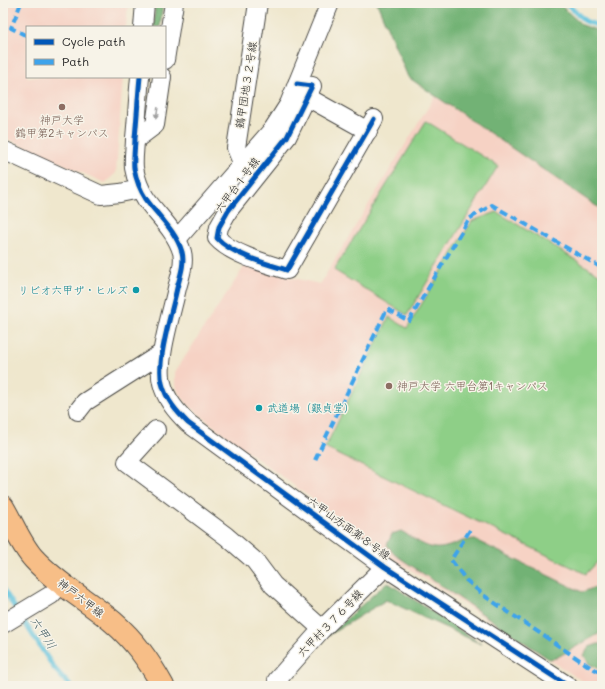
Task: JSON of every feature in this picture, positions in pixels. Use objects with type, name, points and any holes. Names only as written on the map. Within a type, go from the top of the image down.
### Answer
[{"type":"main road","name":"神戸六甲線","points":[[3,507],[33,558],[62,583],[113,622],[129,637],[147,658],[163,686]]},
{"type":"street","points":[[143,26],[145,3]]},
{"type":"street","points":[[166,54],[174,3]]},
{"type":"street","name":"鶴甲団地３２号線","points":[[243,165],[236,148],[258,3]]},
{"type":"street","points":[[140,78],[134,168],[140,189],[146,199],[177,239],[243,165],[273,129],[289,104],[302,90],[330,3]]},
{"type":"street","points":[[135,140],[155,125],[162,78]]},
{"type":"street","name":"六甲台１号線","points":[[302,90],[371,125],[288,270],[263,263],[223,245],[217,238],[219,227],[228,211],[287,137],[302,90]]},
{"type":"street","points":[[3,150],[101,195],[120,194],[140,189]]},
{"type":"street","name":"六甲山方面第８号線","points":[[177,239],[182,252],[182,268],[162,353],[161,370],[161,382],[166,396],[176,411],[195,428],[385,567],[568,686]]},
{"type":"street","points":[[78,411],[85,402],[162,353]]},
{"type":"street","points":[[156,430],[127,462],[226,536],[255,561],[273,585],[322,629]]},
{"type":"street","name":"六甲村３７６号線","points":[[279,683],[322,629],[385,567]]},
{"type":"street","points":[[3,624],[51,595],[62,583]]},
{"type":"shaded area","name":"神戸大学 鶴甲第2キャンパス","points":[[3,3],[128,3],[126,26],[26,26],[26,78],[123,78],[116,173],[105,183],[3,137]]},
{"type":"shaded area","name":"神戸大学 六甲台第1キャンパス","points":[[435,96],[602,210],[602,686],[590,686],[394,559],[217,429],[187,404],[178,392],[175,381],[175,372],[248,261],[289,277],[320,284]]},
{"type":"green space","points":[[155,3],[163,3],[160,26],[154,26]]},
{"type":"green space","points":[[377,3],[558,3],[582,25],[602,32],[602,210],[408,77]]},
{"type":"green space","points":[[426,121],[498,166],[407,315],[334,270]]},
{"type":"green space","points":[[497,212],[602,276],[602,557],[586,574],[325,448],[389,317],[407,328],[472,221]]},
{"type":"green space","points":[[401,531],[425,545],[435,548],[473,539],[582,592],[602,585],[602,632],[556,658],[549,659],[394,554],[387,545],[392,534]]},
{"type":"green space","points":[[387,582],[481,644],[386,600],[329,635]]},
{"type":"green space","points":[[602,644],[602,670],[589,664],[584,655],[589,647]]},
{"type":"waterway","points":[[566,3],[585,21],[602,27]]},
{"type":"waterway","name":"六甲川","points":[[3,589],[54,668],[70,686]]},
{"type":"marked path","points":[[21,3],[11,28],[26,36]]},
{"type":"marked path","points":[[315,460],[387,309],[409,321],[469,219],[492,205],[602,268]]},
{"type":"marked path","points":[[470,530],[451,560],[466,580],[486,597],[590,667],[602,673]]},
{"type":"cycle path","points":[[140,78],[134,157],[135,172],[138,184],[144,196],[176,237],[183,256],[182,270],[165,336],[161,362],[162,383],[166,395],[172,405],[188,423],[385,567],[568,686]]},
{"type":"cycle path","points":[[297,84],[312,86],[287,137],[228,211],[219,227],[217,238],[223,244],[240,254],[287,270],[374,119]]},
{"type":"place","name":"神戸大学 鶴甲第2キャンパス","points":[[62,107]]},
{"type":"place","name":"リビオ六甲ザ・ヒルズ","points":[[136,290]]},
{"type":"place","name":"神戸大学 六甲台第1キャンパス","points":[[389,386]]},
{"type":"place","name":"武道場（艱貞堂）","points":[[259,408]]}]
